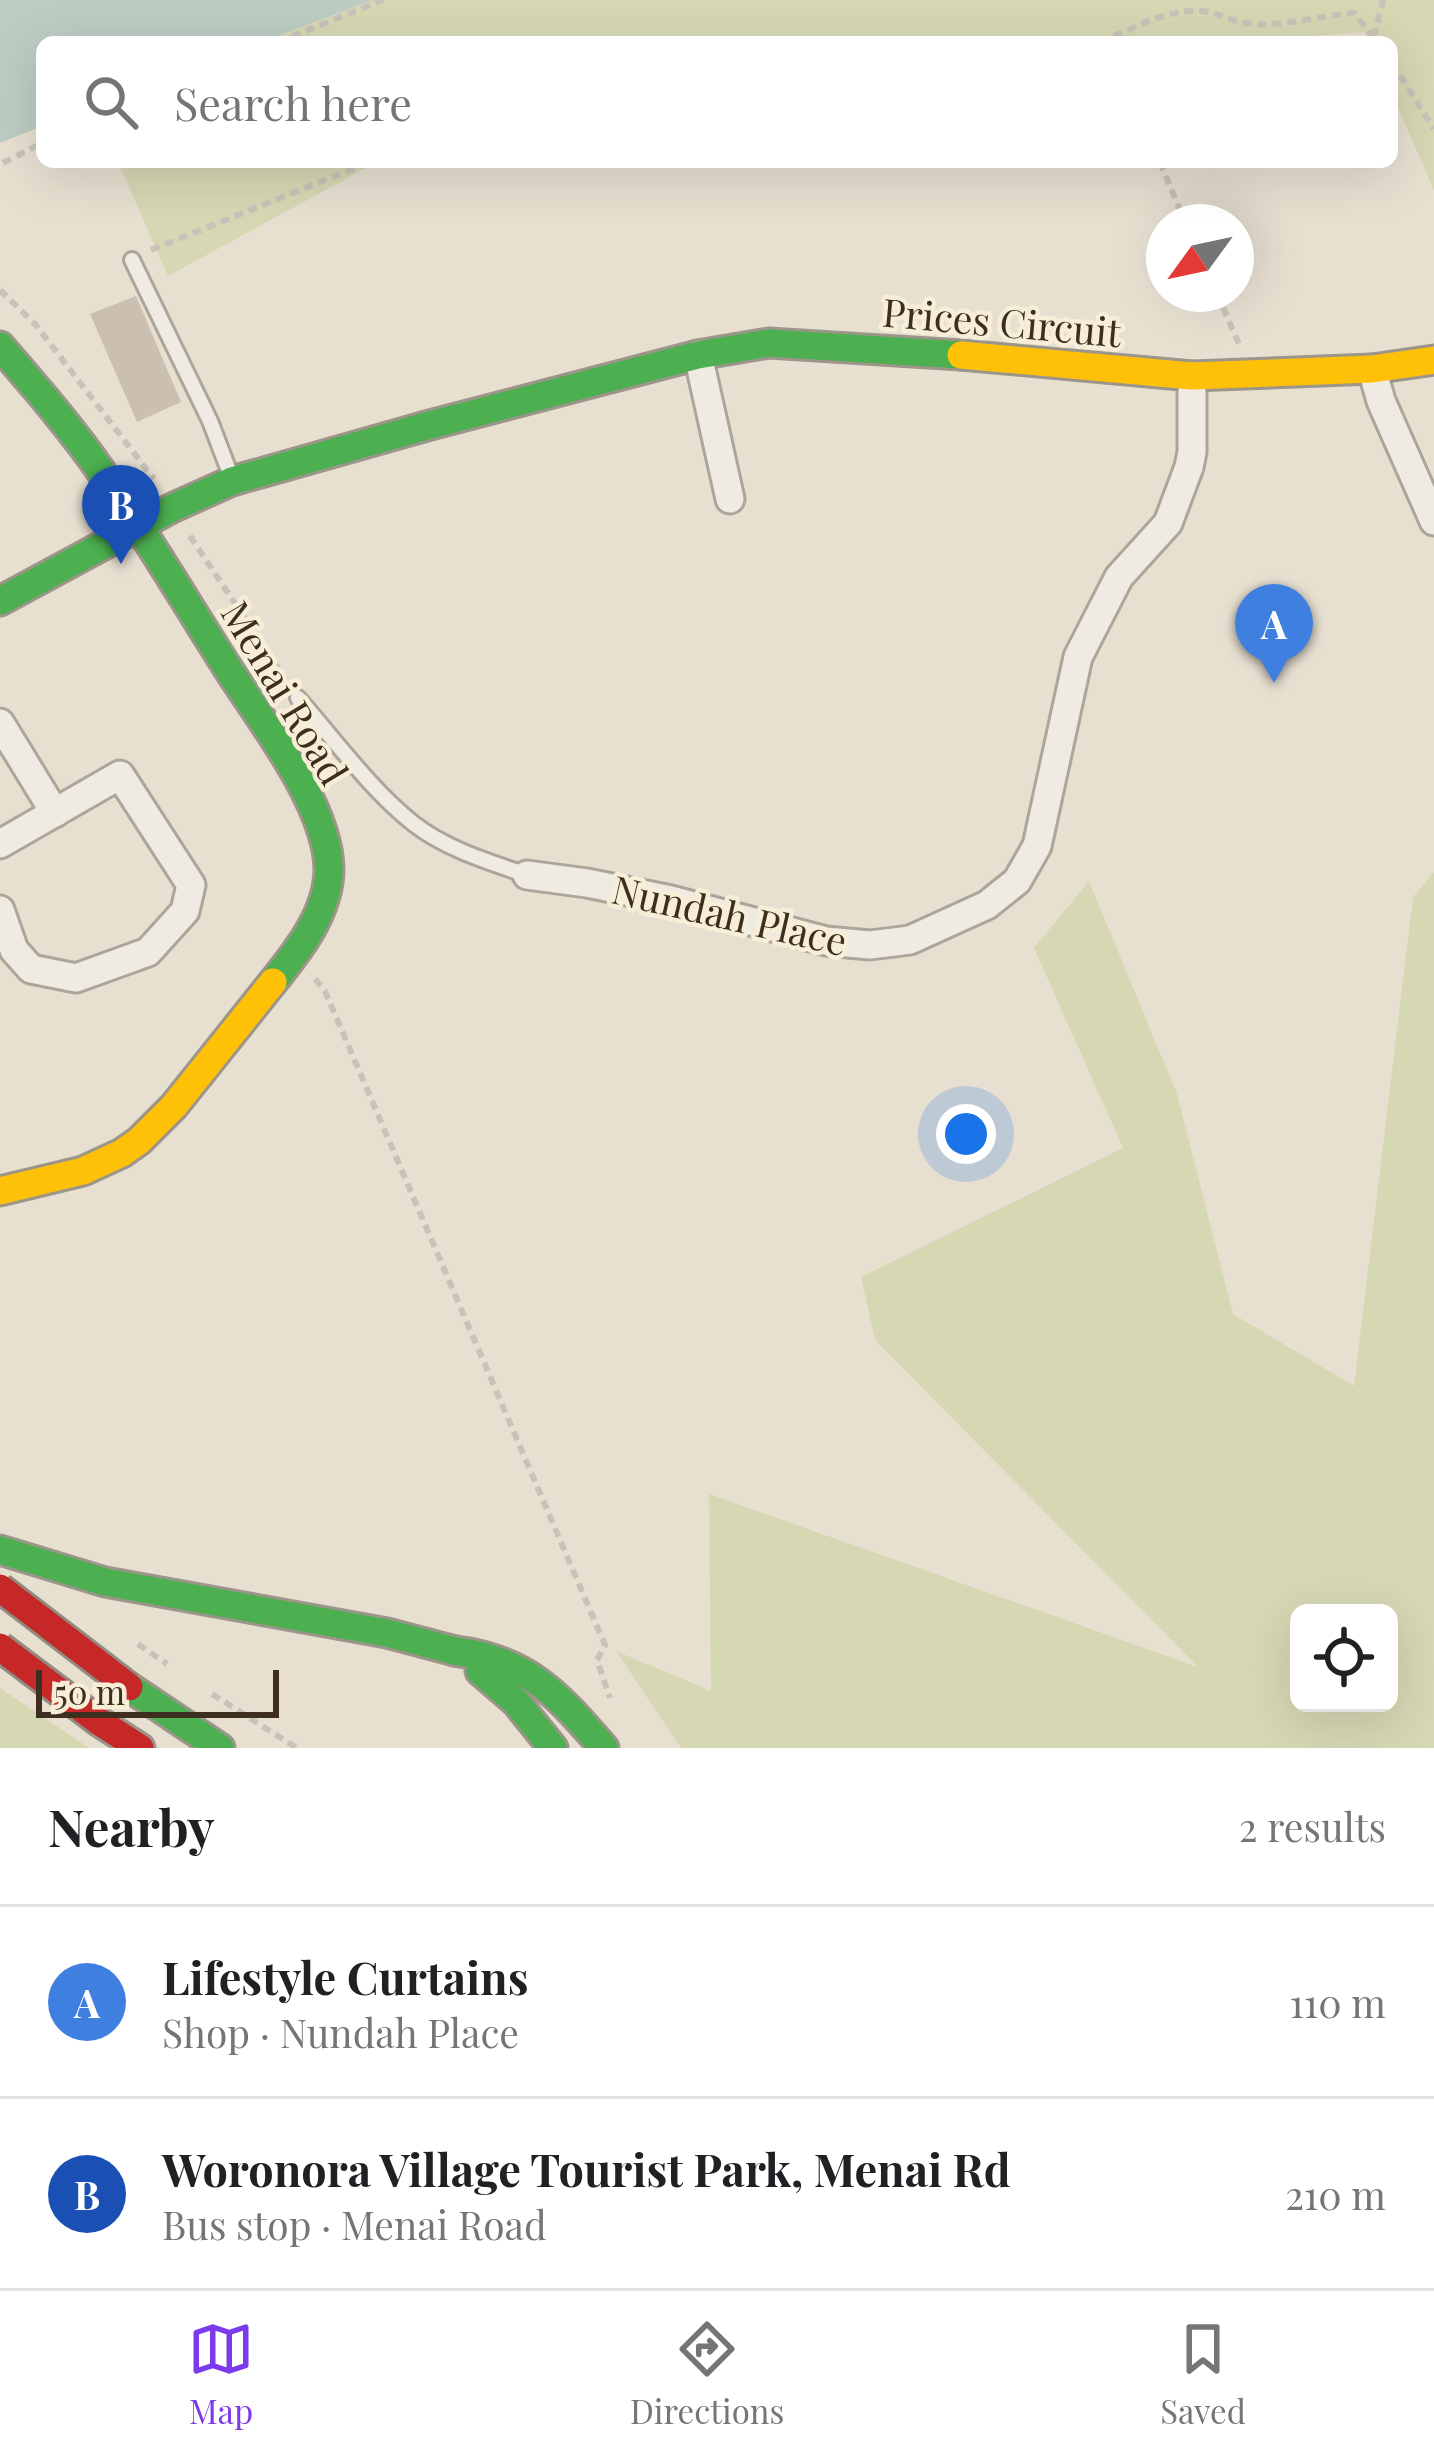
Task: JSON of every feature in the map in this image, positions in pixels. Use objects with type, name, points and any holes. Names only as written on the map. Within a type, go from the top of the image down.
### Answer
[{"type":"street","name":"Prices Circuit","points":[[0,601],[137,526],[232,481],[698,355],[770,344],[814,345],[1192,376],[1372,369],[1434,360]]},
{"type":"street","name":"Menai Road","points":[[0,346],[72,430],[272,736],[310,802],[328,873],[321,906],[301,944],[156,1126],[91,1170],[53,1183],[0,1191]]},
{"type":"street","points":[[698,355],[730,499]]},
{"type":"street","points":[[1372,369],[1381,401],[1434,521]]},
{"type":"street","name":"Nundah Place","points":[[527,874],[671,900],[826,941],[870,945],[910,940],[987,905],[1017,881],[1037,845],[1078,657],[1119,577],[1168,523],[1192,452],[1192,376]]},
{"type":"street","points":[[0,723],[55,813]]},
{"type":"street","points":[[0,844],[120,775],[191,885],[185,911],[148,952],[76,978],[31,970],[14,950],[0,910]]},
{"type":"street","points":[[0,1550],[105,1582],[491,1656],[518,1669],[566,1704],[604,1748]]},
{"type":"street","points":[[0,1588],[129,1687],[220,1748]]},
{"type":"street","points":[[0,1647],[140,1748]]},
{"type":"street","points":[[455,1651],[516,1702],[554,1748]]},
{"type":"lane","points":[[132,260],[210,421],[232,481]]},
{"type":"lane","points":[[298,698],[370,782],[416,826],[476,858],[527,874]]},
{"type":"path","points":[[293,36],[383,0]]},
{"type":"path","points":[[1377,36],[1383,0]]},
{"type":"path","points":[[1118,36],[1162,15],[1194,10],[1245,24],[1354,14],[1373,36]]},
{"type":"path","points":[[1398,72],[1434,129]]},
{"type":"path","points":[[3,163],[36,146]]},
{"type":"path","points":[[132,260],[355,168]]},
{"type":"path","points":[[1162,168],[1178,204]]},
{"type":"path","points":[[1225,312],[1253,374]]},
{"type":"path","points":[[293,953],[325,991],[605,1645],[597,1660]]},
{"type":"path","points":[[126,1635],[170,1666]]},
{"type":"path","points":[[204,1689],[297,1748]]},
{"type":"green space","points":[[373,0],[1434,0],[1434,190],[1398,108],[1398,36],[1367,36],[1365,32],[1309,36],[278,36]]},
{"type":"green space","points":[[121,168],[367,168],[364,169],[168,276]]},
{"type":"green space","points":[[1434,872],[1434,1748],[681,1748],[616,1651],[711,1691],[709,1494],[1198,1667],[875,1340],[861,1277],[1123,1148],[1034,948],[1089,881],[1177,1094],[1233,1314],[1354,1386],[1413,897]]},
{"type":"green space","points":[[0,1688],[89,1748],[0,1748]]},
{"type":"shaded area","points":[[0,0],[373,0],[278,36],[36,36],[36,128],[0,143]]},
{"type":"building","points":[[136,296],[181,402],[137,422],[90,314]]},
{"type":"traffic: fast","points":[[0,601],[232,481],[698,355],[769,343],[961,355]]},
{"type":"traffic: fast","points":[[0,346],[120,498],[290,764],[317,818],[329,869],[324,900],[302,944],[273,982]]},
{"type":"traffic: fast","points":[[0,1550],[105,1582],[387,1633],[455,1651]]},
{"type":"traffic: fast","points":[[455,1651],[503,1662],[540,1683],[604,1748]]},
{"type":"traffic: fast","points":[[480,1671],[516,1702],[553,1748]]},
{"type":"traffic: fast","points":[[129,1687],[220,1748]]},
{"type":"traffic: slow","points":[[961,355],[1192,376],[1372,369],[1434,360]]},
{"type":"traffic: slow","points":[[0,1191],[83,1171],[139,1141],[174,1106],[273,982]]},
{"type":"traffic: jam","points":[[0,1588],[129,1687]]},
{"type":"traffic: jam","points":[[0,1647],[101,1723]]},
{"type":"traffic: jam","points":[[101,1723],[140,1748]]},
{"type":"place","name":"Woronora Village Tourist Park, Menai Rd","points":[[121,564]]},
{"type":"place","name":"Lifestyle Curtains","points":[[1274,683]]}]
